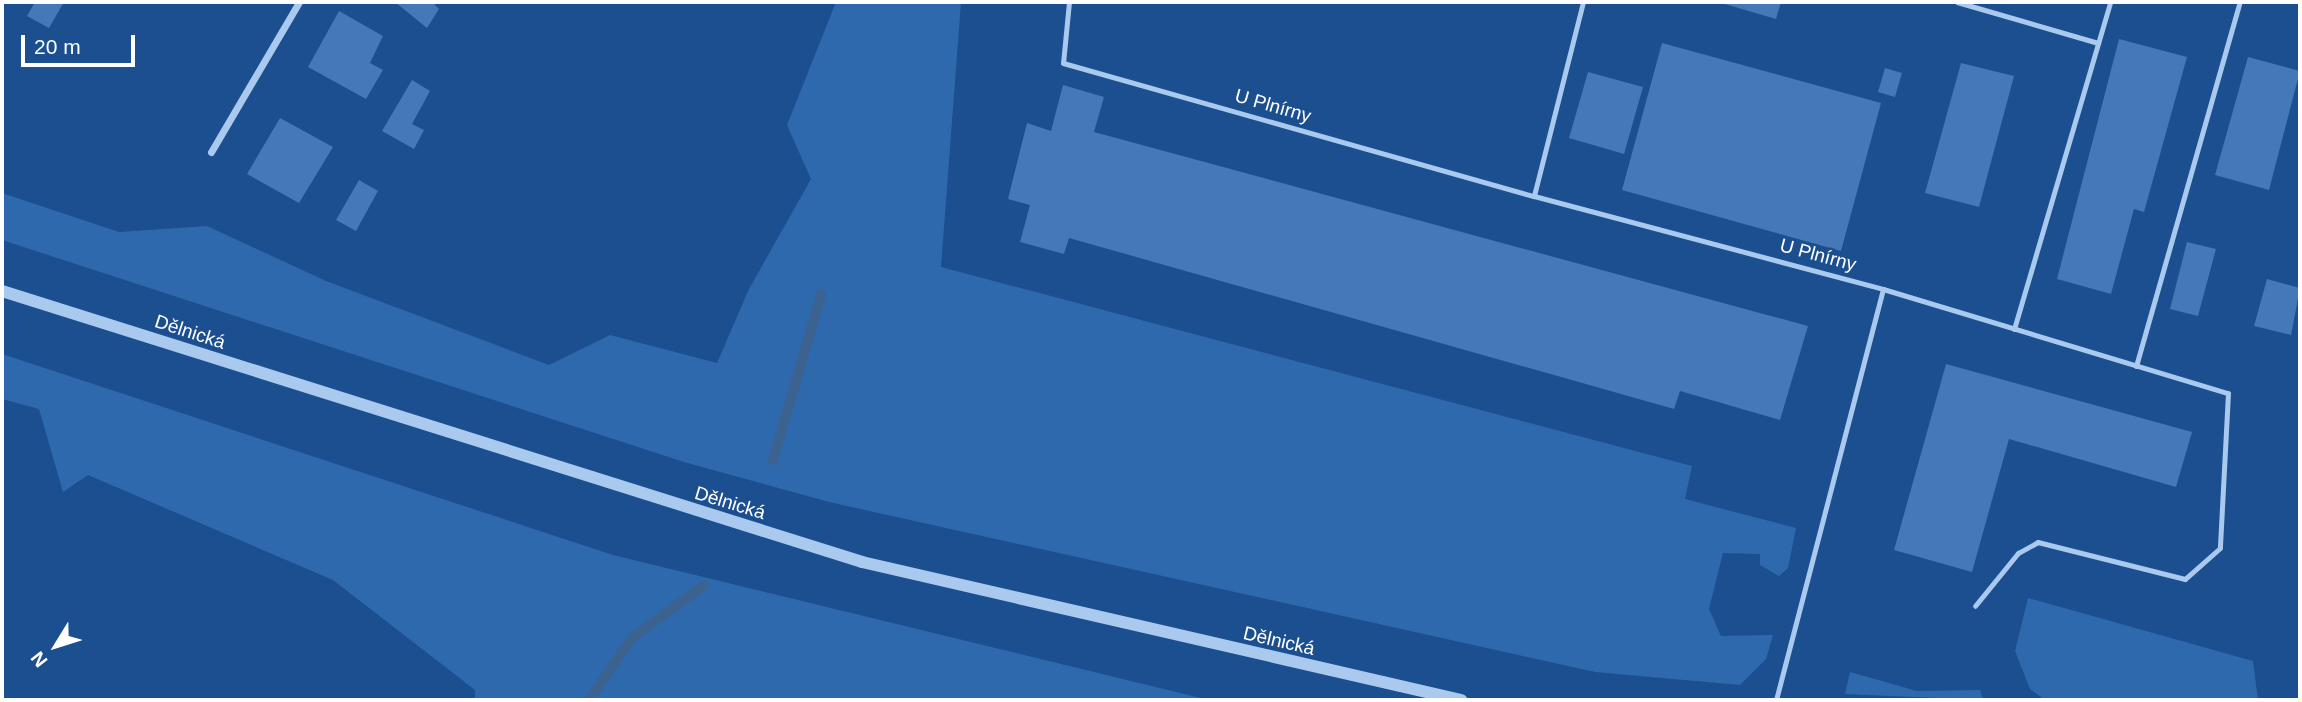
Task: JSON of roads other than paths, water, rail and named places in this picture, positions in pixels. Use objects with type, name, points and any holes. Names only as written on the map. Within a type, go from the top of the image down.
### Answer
[{"type":"street","points":[[211,152],[299,2]]},
{"type":"street","name":"Dělnická","points":[[2,291],[862,562],[1431,698],[1461,700]]},
{"type":"lane","name":"U Plnírny","points":[[1069,2],[1063,63],[1534,196],[1883,289],[2228,393],[2220,548],[2185,579],[2038,542],[2018,553],[1975,606]]},
{"type":"lane","points":[[1534,196],[1583,2]]},
{"type":"lane","points":[[1956,2],[2098,43]]},
{"type":"lane","points":[[2014,329],[2110,2]]},
{"type":"lane","points":[[2136,366],[2240,2]]},
{"type":"lane","points":[[1776,700],[1883,289]]},
{"type":"waterway","points":[[773,460],[821,295]]},
{"type":"waterway","points":[[589,700],[632,638],[704,585]]}]
